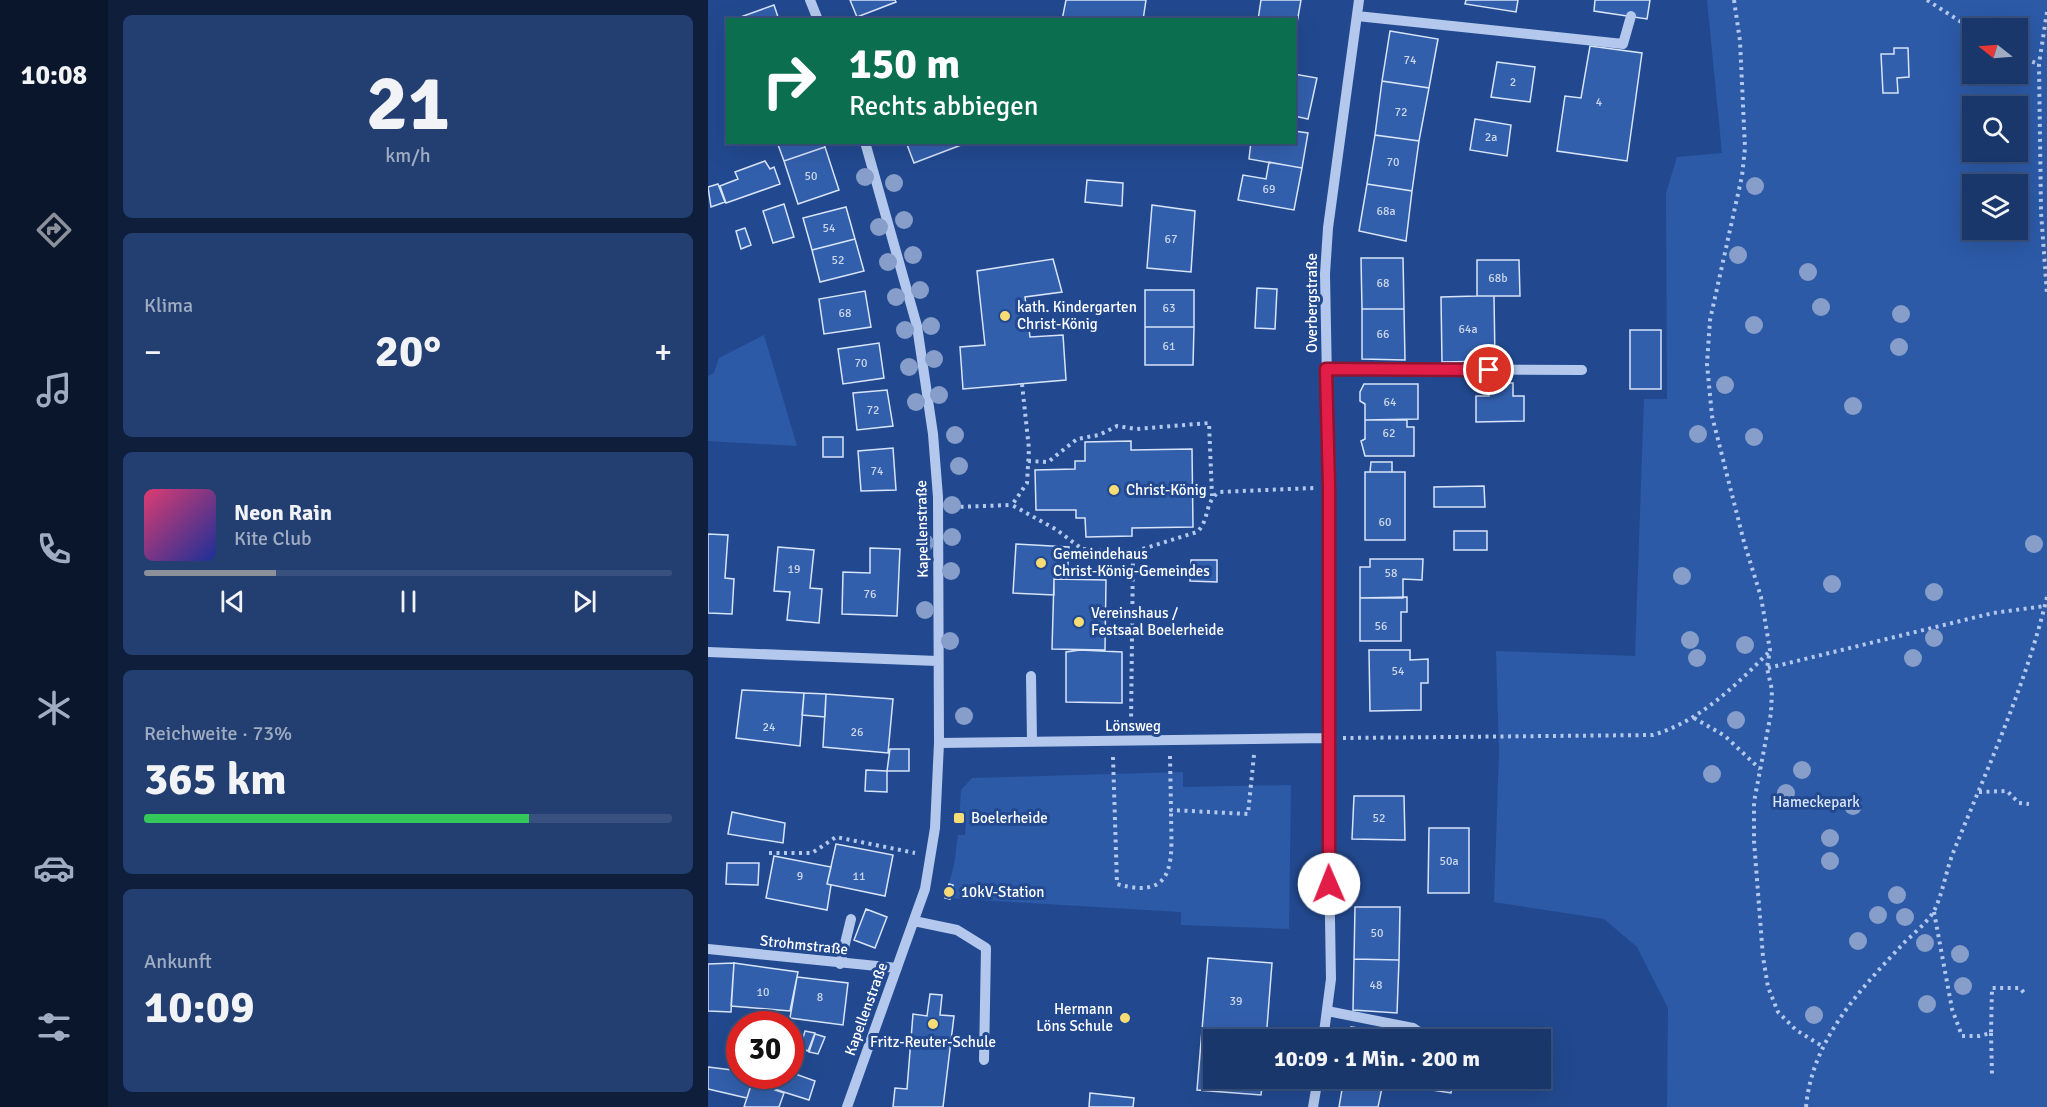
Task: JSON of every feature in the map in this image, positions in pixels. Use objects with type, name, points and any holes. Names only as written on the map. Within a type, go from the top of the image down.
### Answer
[{"type":"street","points":[[810,0],[817,18]]},
{"type":"street","name":"Overbergstraße","points":[[1325,1029],[1330,979],[1327,738],[1329,487],[1325,274],[1328,228],[1359,0]]},
{"type":"street","points":[[1356,16],[1623,44],[1631,16]]},
{"type":"street","name":"Kapellenstraße","points":[[847,1107],[925,889],[935,828],[939,743],[938,497],[927,382],[917,326],[866,144]]},
{"type":"street","points":[[1326,369],[1582,370]]},
{"type":"street","points":[[708,652],[937,660]]},
{"type":"street","points":[[1031,676],[1032,741]]},
{"type":"street","name":"Lönsweg","points":[[939,743],[1327,738]]},
{"type":"street","points":[[840,964],[851,919]]},
{"type":"street","points":[[914,921],[957,930],[986,948],[984,1060]]},
{"type":"street","name":"Strohmstraße","points":[[708,949],[897,968]]},
{"type":"street","points":[[1327,1011],[1414,1029]]},
{"type":"street","points":[[1313,1107],[1316,1089]]},
{"type":"path","points":[[1734,0],[1740,41],[1745,148],[1742,176],[1710,320],[1707,364],[1712,416],[1744,542],[1761,597],[1770,651],[1767,668],[1772,690],[1771,712],[1754,802],[1754,841],[1763,957],[1768,987],[1778,1012],[1796,1030],[1821,1046]]},
{"type":"path","points":[[1927,0],[1962,23]]},
{"type":"path","points":[[2047,12],[2038,63],[2042,212],[2047,294]]},
{"type":"path","points":[[2028,60],[2038,63]]},
{"type":"path","points":[[1012,505],[1027,483],[1028,461],[1022,384]]},
{"type":"path","points":[[956,507],[1012,505],[1057,530],[1083,549],[1133,552],[1197,532],[1205,525],[1212,497],[1209,423],[1136,429],[1117,426],[1100,435],[1077,440],[1048,462],[1028,461]]},
{"type":"path","points":[[1212,497],[1226,490],[1329,487]]},
{"type":"path","points":[[1130,740],[1133,552]]},
{"type":"path","points":[[1806,1107],[1808,1082],[1821,1046],[1841,1017],[1934,911],[1952,856],[1979,792],[2035,644],[2047,597]]},
{"type":"path","points":[[1767,668],[1992,614],[2045,606]]},
{"type":"path","points":[[1327,738],[1653,735],[1675,729],[1694,718],[1741,679],[1770,651]]},
{"type":"path","points":[[1694,718],[1725,736],[1761,769]]},
{"type":"path","points":[[1171,810],[1248,814],[1255,740]]},
{"type":"path","points":[[1113,773],[1117,884],[1146,889],[1159,885],[1167,876],[1171,854],[1170,741]]},
{"type":"path","points":[[1979,792],[2007,791],[2019,803],[2029,804]]},
{"type":"path","points":[[769,853],[812,853],[836,837],[931,856]]},
{"type":"path","points":[[1934,911],[1952,1009],[1962,1036],[1991,1033]]},
{"type":"path","points":[[1992,1075],[1992,988],[2020,988],[2025,994]]},
{"type":"green space","name":"Hameckepark","points":[[1707,0],[2047,0],[2047,1107],[1667,1107],[1668,1008],[1637,947],[1604,919],[1494,902],[1499,752],[1496,651],[1635,656],[1644,399],[1667,399],[1666,193],[1677,157],[1722,153]]},
{"type":"green space","points":[[764,335],[797,446],[708,441],[708,376],[714,373],[719,358]]},
{"type":"green space","points":[[1183,772],[1183,787],[1291,785],[1289,929],[1181,925],[1181,912],[945,898],[954,865],[958,835],[965,835],[966,822],[959,821],[961,790],[972,778]]},
{"type":"building","points":[[850,0],[895,0],[896,2],[857,17]]},
{"type":"building","points":[[1066,0],[1146,0],[1143,18],[1062,18]]},
{"type":"building","points":[[1261,0],[1301,0],[1296,29],[1296,18],[1258,18]]},
{"type":"building","points":[[1466,0],[1518,0],[1516,12],[1465,4]]},
{"type":"building","points":[[1595,0],[1650,0],[1647,19],[1594,11]]},
{"type":"building","points":[[774,5],[778,18],[738,18]]},
{"type":"building","points":[[1390,31],[1438,39],[1429,88],[1382,81]]},
{"type":"building","points":[[1590,46],[1642,53],[1627,161],[1557,151],[1565,96],[1581,98]]},
{"type":"building","points":[[1894,48],[1908,48],[1909,77],[1897,78],[1898,93],[1883,93],[1881,54],[1894,54]]},
{"type":"building","points":[[1497,62],[1535,67],[1530,102],[1491,97]]},
{"type":"building","points":[[1296,74],[1317,78],[1308,119],[1296,116]]},
{"type":"building","points":[[1382,81],[1429,88],[1419,141],[1375,135]]},
{"type":"building","points":[[1475,119],[1511,125],[1507,156],[1470,150]]},
{"type":"building","points":[[1296,131],[1308,133],[1302,168],[1249,159],[1251,144],[1296,144]]},
{"type":"building","points":[[1375,135],[1419,141],[1412,191],[1367,184]]},
{"type":"building","points":[[778,144],[824,144],[825,147],[784,161]]},
{"type":"building","points":[[907,144],[964,144],[914,163]]},
{"type":"building","points":[[825,147],[839,190],[798,204],[784,161]]},
{"type":"building","points":[[765,161],[770,169],[774,167],[780,184],[726,203],[720,186],[738,179],[735,172]]},
{"type":"building","points":[[1269,162],[1302,168],[1294,210],[1238,200],[1243,175],[1266,179]]},
{"type":"building","points":[[1087,180],[1123,183],[1122,206],[1085,202]]},
{"type":"building","points":[[718,184],[725,202],[711,207],[708,187]]},
{"type":"building","points":[[1367,184],[1412,191],[1406,241],[1359,231]]},
{"type":"building","points":[[784,204],[794,237],[773,243],[763,211]]},
{"type":"building","points":[[1152,205],[1195,211],[1191,272],[1147,268]]},
{"type":"building","points":[[846,207],[855,239],[812,250],[803,218]]},
{"type":"building","points":[[745,228],[751,245],[741,249],[736,231]]},
{"type":"building","points":[[855,239],[864,271],[820,282],[812,250]]},
{"type":"building","points":[[1361,258],[1403,258],[1404,309],[1362,309]]},
{"type":"building","name":"kath. Kindergarten Christ-König","points":[[1053,259],[1062,292],[1025,297],[1030,337],[1063,335],[1066,380],[963,389],[960,347],[985,345],[977,271]]},
{"type":"building","points":[[1477,260],[1519,260],[1520,296],[1477,296]]},
{"type":"building","points":[[1257,288],[1277,289],[1275,329],[1255,328]]},
{"type":"building","points":[[1145,290],[1194,290],[1194,327],[1145,327]]},
{"type":"building","points":[[865,291],[871,327],[824,334],[819,299]]},
{"type":"building","points":[[1494,296],[1495,361],[1442,362],[1441,297]]},
{"type":"building","points":[[1362,309],[1404,309],[1405,360],[1362,359]]},
{"type":"building","points":[[1145,327],[1194,327],[1193,365],[1145,365]]},
{"type":"building","points":[[1630,330],[1661,330],[1661,389],[1630,389]]},
{"type":"building","points":[[879,343],[884,378],[843,384],[838,349]]},
{"type":"building","points":[[1489,383],[1513,383],[1513,396],[1524,396],[1524,421],[1476,422],[1476,396],[1489,396]]},
{"type":"building","points":[[1364,384],[1418,384],[1418,419],[1365,420],[1365,404],[1360,401],[1360,392]]},
{"type":"building","points":[[887,390],[893,426],[857,430],[853,393]]},
{"type":"building","points":[[1365,420],[1407,420],[1407,427],[1414,427],[1414,456],[1365,456],[1361,441],[1365,439]]},
{"type":"building","points":[[823,437],[843,437],[843,457],[823,457]]},
{"type":"building","name":"Christ-König","points":[[1131,441],[1131,450],[1192,449],[1193,527],[1132,528],[1132,536],[1086,537],[1085,518],[1076,518],[1076,510],[1036,510],[1035,470],[1075,469],[1075,461],[1085,461],[1085,442]]},
{"type":"building","points":[[893,448],[896,490],[861,491],[858,451]]},
{"type":"building","points":[[1371,462],[1392,462],[1392,472],[1370,472]]},
{"type":"building","points":[[1365,472],[1405,472],[1405,540],[1365,540]]},
{"type":"building","points":[[1484,486],[1485,507],[1434,507],[1434,487]]},
{"type":"building","points":[[1454,531],[1487,531],[1487,550],[1454,550]]},
{"type":"building","points":[[708,534],[728,535],[725,578],[734,579],[732,614],[708,613]]},
{"type":"building","name":"Gemeindehaus Christ-König-Gemeindes","points":[[1016,544],[1069,547],[1067,579],[1054,579],[1054,595],[1013,593]]},
{"type":"building","points":[[778,547],[814,550],[810,588],[822,589],[819,623],[787,620],[790,592],[774,591]]},
{"type":"building","points":[[870,548],[900,549],[897,616],[842,614],[843,572],[870,573]]},
{"type":"building","points":[[1370,559],[1423,559],[1422,580],[1403,579],[1403,598],[1360,598],[1360,567],[1370,567]]},
{"type":"building","points":[[1191,560],[1217,560],[1217,582],[1190,581]]},
{"type":"building","name":"Vereinshaus / Festsaal Boelerheide","points":[[1054,579],[1106,580],[1105,650],[1052,649]]},
{"type":"building","points":[[1407,597],[1407,612],[1401,612],[1401,641],[1360,641],[1360,598]]},
{"type":"building","name":"Vereinshaus / Festsaal Boelerheide","points":[[1080,650],[1122,652],[1122,703],[1066,702],[1066,652]]},
{"type":"building","points":[[1369,650],[1410,650],[1410,660],[1428,659],[1428,683],[1421,683],[1421,710],[1370,711]]},
{"type":"building","points":[[742,690],[804,693],[800,746],[736,738]]},
{"type":"building","points":[[804,693],[826,694],[825,717],[802,715]]},
{"type":"building","points":[[826,694],[893,699],[888,753],[823,747]]},
{"type":"building","points":[[890,749],[909,749],[909,771],[887,771]]},
{"type":"building","points":[[866,770],[887,771],[887,792],[865,791]]},
{"type":"building","points":[[1354,796],[1404,796],[1405,840],[1352,839]]},
{"type":"building","points":[[732,812],[785,823],[783,843],[728,834]]},
{"type":"building","points":[[1429,828],[1469,828],[1469,893],[1428,893]]},
{"type":"building","points":[[836,844],[893,855],[885,896],[827,884]]},
{"type":"building","points":[[774,856],[831,867],[827,884],[831,885],[827,910],[766,898]]},
{"type":"building","points":[[727,863],[759,863],[758,885],[726,884]]},
{"type":"building","name":"10kV-Station","points":[[949,884],[953,885],[950,899],[945,898]]},
{"type":"building","points":[[1355,907],[1400,907],[1399,960],[1354,959]]},
{"type":"building","points":[[866,909],[887,917],[875,948],[854,940]]},
{"type":"building","points":[[1208,958],[1272,963],[1267,1029],[1203,1029],[1203,1089],[1262,1089],[1261,1095],[1197,1090]]},
{"type":"building","points":[[1354,959],[1399,960],[1397,1013],[1353,1010]]},
{"type":"building","points":[[734,963],[798,972],[790,1011],[731,1006]]},
{"type":"building","points":[[734,963],[731,1011],[708,1011],[708,964]]},
{"type":"building","points":[[797,977],[848,983],[843,1025],[804,1020],[804,1011],[791,1011]]},
{"type":"building","name":"Fritz-Reuter-Schule","points":[[930,994],[942,995],[940,1015],[954,1016],[943,1107],[893,1107],[895,1088],[907,1089],[913,1014],[927,1016]]},
{"type":"building","points":[[805,1031],[815,1033],[808,1051],[804,1050]]},
{"type":"building","points":[[815,1034],[825,1037],[818,1054],[809,1052]]},
{"type":"building","points":[[708,1067],[726,1069],[726,1089],[750,1089],[747,1098],[708,1089]]},
{"type":"building","points":[[804,1077],[815,1081],[809,1100],[774,1089],[804,1089]]},
{"type":"building","points":[[750,1089],[772,1089],[784,1093],[779,1107],[744,1107]]},
{"type":"building","points":[[1342,1089],[1382,1089],[1378,1107],[1339,1107]]},
{"type":"building","points":[[1425,1089],[1452,1089],[1451,1093]]},
{"type":"building","points":[[1090,1093],[1134,1098],[1133,1107],[1089,1107]]},
{"type":"place","name":"kath. Kindergarten Christ-König","points":[[1005,316]]},
{"type":"place","name":"Christ-König","points":[[1114,490]]},
{"type":"place","name":"Gemeindehaus Christ-König-Gemeindes","points":[[1041,563]]},
{"type":"place","name":"Vereinshaus / Festsaal Boelerheide","points":[[1079,622]]},
{"type":"place","name":"Boelerheide","points":[[959,818]]},
{"type":"place","name":"10kV-Station","points":[[949,892]]},
{"type":"place","name":"Hermann Löns Schule","points":[[1125,1018]]},
{"type":"place","name":"Fritz-Reuter-Schule","points":[[933,1024]]},
{"type":"route","points":[[1329,884],[1327,738],[1329,487],[1326,369],[1489,370]]}]
